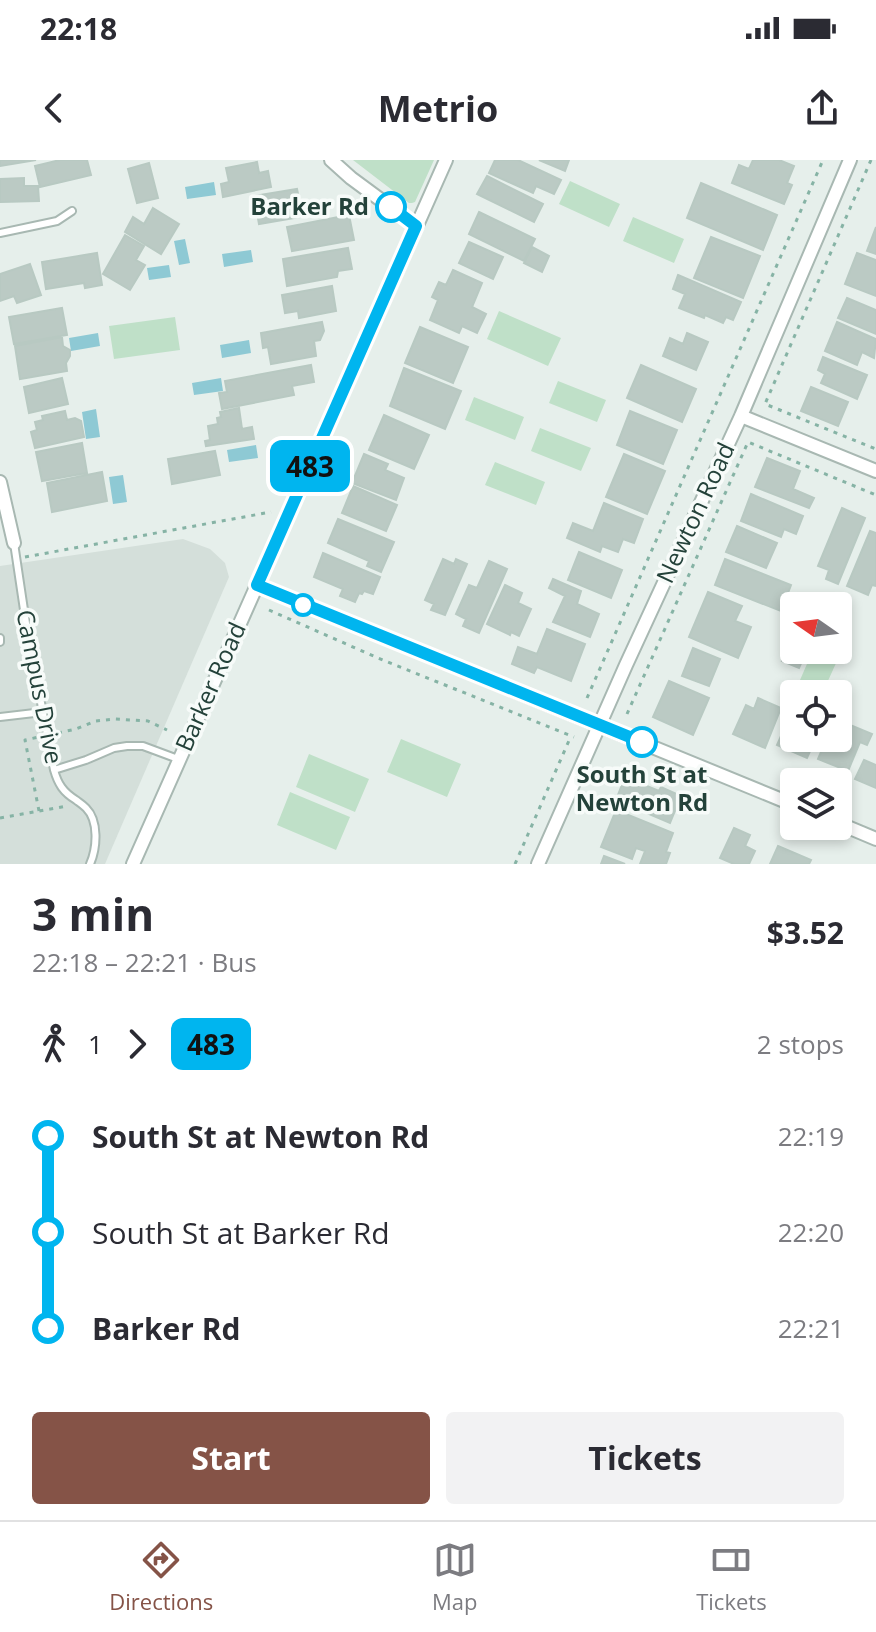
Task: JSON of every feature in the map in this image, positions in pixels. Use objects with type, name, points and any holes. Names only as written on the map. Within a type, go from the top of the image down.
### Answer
[{"type":"street","points":[[331,160],[416,226]]},
{"type":"street","name":"Barker Road","points":[[133,864],[446,160]]},
{"type":"street","name":"Newton Road","points":[[538,864],[741,416],[850,160]]},
{"type":"street","points":[[741,416],[876,471]]},
{"type":"street","points":[[0,482],[14,543]]},
{"type":"street","points":[[257,585],[780,799]]},
{"type":"street","points":[[852,829],[876,839]]},
{"type":"lane","points":[[0,233],[57,221],[72,211]]},
{"type":"lane","name":"Campus Drive","points":[[14,543],[54,770],[65,793],[89,810],[95,845],[90,864]]},
{"type":"lane","points":[[0,717],[43,712]]},
{"type":"lane","points":[[54,770],[127,746],[143,746],[178,759]]},
{"type":"path","points":[[587,698],[823,160]]},
{"type":"path","points":[[871,160],[765,404],[876,449]]},
{"type":"path","points":[[627,714],[748,442],[876,495]]},
{"type":"path","points":[[17,558],[271,512]]},
{"type":"path","points":[[269,610],[378,658],[573,736],[515,864]]},
{"type":"path","points":[[39,811],[25,740],[115,719],[148,721],[167,730]]},
{"type":"path","points":[[0,818],[81,804]]},
{"type":"shaded area","points":[[183,539],[210,549],[225,563],[229,577],[105,864],[0,864],[0,566]]},
{"type":"green space","points":[[353,160],[434,160],[415,202],[409,203]]},
{"type":"green space","points":[[570,181],[620,204],[609,227],[559,204]]},
{"type":"green space","points":[[633,217],[684,239],[674,263],[623,241]]},
{"type":"green space","points":[[499,311],[561,338],[548,366],[487,339]]},
{"type":"green space","points":[[175,317],[180,350],[114,359],[109,326]]},
{"type":"green space","points":[[558,381],[606,400],[597,422],[549,403]]},
{"type":"green space","points":[[474,397],[524,417],[515,440],[465,420]]},
{"type":"green space","points":[[540,428],[591,448],[581,471],[531,451]]},
{"type":"green space","points":[[495,462],[545,482],[536,505],[485,485]]},
{"type":"green space","points":[[807,664],[836,664],[828,680],[800,680]]},
{"type":"green space","points":[[401,739],[461,764],[447,797],[387,772]]},
{"type":"green space","points":[[309,754],[369,779],[355,812],[296,787]]},
{"type":"green space","points":[[290,792],[350,817],[336,850],[277,825]]},
{"type":"water","points":[[214,182],[216,195],[187,199],[185,187]]},
{"type":"water","points":[[185,239],[190,263],[179,265],[174,241]]},
{"type":"water","points":[[251,250],[253,262],[224,267],[222,254]]},
{"type":"water","points":[[169,265],[171,277],[149,280],[147,268]]},
{"type":"water","points":[[98,333],[100,346],[71,351],[69,338]]},
{"type":"water","points":[[249,340],[251,353],[222,358],[220,345]]},
{"type":"water","points":[[221,378],[223,391],[194,395],[192,383]]},
{"type":"water","points":[[96,409],[100,437],[86,439],[82,412]]},
{"type":"water","points":[[256,445],[258,458],[229,462],[227,450]]},
{"type":"water","points":[[123,475],[127,502],[113,504],[109,477]]},
{"type":"building","points":[[0,160],[36,160],[0,166]]},
{"type":"building","points":[[60,160],[87,160],[91,175],[40,187],[35,166]]},
{"type":"building","points":[[495,160],[518,160],[561,180],[554,194],[536,186],[533,193],[489,173]]},
{"type":"building","points":[[539,160],[569,160],[565,171]]},
{"type":"building","points":[[753,160],[779,160],[794,166],[787,183],[792,185],[784,204],[732,183],[739,165],[749,169]]},
{"type":"building","points":[[257,162],[259,173],[268,171],[271,187],[223,197],[221,184],[229,182],[226,168]]},
{"type":"building","points":[[149,163],[158,198],[137,203],[128,169]]},
{"type":"building","points":[[487,176],[543,204],[534,222],[477,194]]},
{"type":"building","points":[[24,178],[24,186],[38,186],[39,201],[0,202],[0,179]]},
{"type":"building","points":[[701,183],[777,215],[763,250],[687,218]]},
{"type":"building","points":[[297,189],[300,203],[310,201],[312,215],[259,224],[254,196]]},
{"type":"building","points":[[153,208],[179,224],[161,254],[125,232],[133,217],[144,224]]},
{"type":"building","points":[[479,212],[535,239],[524,261],[469,234]]},
{"type":"building","points":[[349,215],[354,240],[292,251],[287,227]]},
{"type":"building","points":[[876,227],[876,254],[867,251]]},
{"type":"building","points":[[125,235],[144,246],[136,260],[145,265],[130,290],[103,274]]},
{"type":"building","points":[[711,237],[760,256],[743,298],[694,278]]},
{"type":"building","points":[[469,242],[503,257],[493,279],[459,263]]},
{"type":"building","points":[[532,247],[549,256],[542,272],[524,263]]},
{"type":"building","points":[[348,248],[352,269],[338,271],[337,277],[287,286],[283,259]]},
{"type":"building","points":[[97,253],[102,285],[85,288],[84,283],[46,289],[42,262]]},
{"type":"building","points":[[857,253],[876,260],[876,296],[845,284]]},
{"type":"building","points":[[30,264],[41,295],[17,303],[14,296],[0,301],[0,274]]},
{"type":"building","points":[[453,270],[482,283],[472,307],[486,314],[477,333],[462,326],[459,333],[430,320],[438,300],[432,297],[439,282],[446,285]]},
{"type":"building","points":[[678,275],[741,302],[733,320],[726,317],[723,323],[679,308],[685,294],[673,289]]},
{"type":"building","points":[[332,286],[336,311],[299,318],[298,311],[285,313],[282,295]]},
{"type":"building","points":[[847,298],[876,310],[876,334],[838,318]]},
{"type":"building","points":[[62,308],[67,335],[14,344],[9,317]]},
{"type":"building","points":[[322,322],[324,331],[320,340],[314,341],[316,356],[271,364],[268,347],[263,348],[261,333]]},
{"type":"building","points":[[837,322],[876,339],[874,358],[862,352],[857,365],[825,351]]},
{"type":"building","points":[[420,327],[468,347],[453,383],[405,363]]},
{"type":"building","points":[[687,333],[708,342],[696,370],[663,356],[670,338],[683,344]]},
{"type":"building","points":[[62,337],[63,346],[70,350],[67,371],[20,379],[15,346]]},
{"type":"building","points":[[823,357],[867,375],[857,399],[821,383],[825,374],[818,370]]},
{"type":"building","points":[[311,365],[314,382],[292,386],[294,395],[222,409],[219,393],[227,392],[225,381]]},
{"type":"building","points":[[641,365],[696,389],[682,422],[627,398]]},
{"type":"building","points":[[404,368],[461,391],[445,429],[390,406]]},
{"type":"building","points":[[62,378],[68,404],[29,413],[24,387]]},
{"type":"building","points":[[811,387],[848,402],[838,426],[801,411]]},
{"type":"building","points":[[239,408],[242,429],[252,427],[254,439],[206,446],[205,441],[210,440],[208,426],[218,424],[220,412]]},
{"type":"building","points":[[65,411],[67,420],[75,418],[81,421],[84,437],[35,448],[31,432],[37,430],[35,422],[43,420],[42,416]]},
{"type":"building","points":[[630,411],[677,430],[663,464],[617,445]]},
{"type":"building","points":[[384,415],[429,435],[414,469],[369,450]]},
{"type":"building","points":[[82,443],[87,473],[42,481],[36,452]]},
{"type":"building","points":[[215,451],[220,475],[172,484],[168,459]]},
{"type":"building","points":[[364,454],[388,464],[385,470],[404,478],[396,500],[352,483]]},
{"type":"building","points":[[624,454],[665,471],[647,514],[606,497]]},
{"type":"building","points":[[767,458],[800,471],[793,489],[814,498],[809,508],[755,487]]},
{"type":"building","points":[[102,472],[107,501],[52,512],[47,483]]},
{"type":"building","points":[[353,486],[397,505],[386,531],[342,513]]},
{"type":"building","points":[[751,494],[803,516],[796,534],[784,529],[781,537],[741,521]]},
{"type":"building","points":[[604,503],[643,519],[634,543],[623,539],[618,552],[602,546],[600,552],[567,538],[573,523],[593,531]]},
{"type":"building","points":[[842,508],[865,518],[838,584],[826,579],[829,570],[818,566]]},
{"type":"building","points":[[338,519],[394,542],[381,572],[367,566],[369,561],[328,543]]},
{"type":"building","points":[[737,526],[777,543],[766,568],[726,552]]},
{"type":"building","points":[[870,531],[876,533],[876,586],[872,585],[868,595],[847,586]]},
{"type":"building","points":[[579,552],[622,570],[611,598],[568,580]]},
{"type":"building","points":[[323,553],[380,577],[373,594],[359,593],[355,602],[340,596],[343,589],[314,577]]},
{"type":"building","points":[[443,559],[454,564],[456,559],[467,564],[445,615],[431,610],[434,604],[425,600]]},
{"type":"building","points":[[725,559],[791,585],[788,592],[780,592],[780,611],[715,585]]},
{"type":"building","points":[[489,561],[507,569],[479,633],[463,626],[466,619],[456,614],[469,585],[477,588]]},
{"type":"building","points":[[553,579],[581,591],[577,604],[599,614],[590,637],[553,622],[565,596],[549,588]]},
{"type":"building","points":[[505,585],[522,593],[518,603],[531,609],[519,636],[487,624]]},
{"type":"building","points":[[708,592],[742,606],[735,621],[751,627],[738,658],[689,637]]},
{"type":"building","points":[[547,629],[585,644],[571,681],[537,667],[534,673],[512,664],[518,647],[537,654]]},
{"type":"building","points":[[693,648],[720,659],[709,686],[682,676]]},
{"type":"building","points":[[669,681],[709,698],[693,735],[653,717]]},
{"type":"building","points":[[758,698],[780,708],[765,748],[733,734],[746,705],[754,709]]},
{"type":"building","points":[[852,726],[872,734],[867,745],[860,742],[849,768],[840,768],[818,759],[821,752],[852,752]]},
{"type":"building","points":[[793,752],[810,752],[807,758]]},
{"type":"building","points":[[864,760],[876,765],[876,788],[855,779]]},
{"type":"building","points":[[625,777],[681,796],[670,823],[616,800]]},
{"type":"building","points":[[616,810],[673,833],[666,852],[670,853],[666,864],[640,864],[645,851],[636,848],[632,859],[601,847]]},
{"type":"building","points":[[734,828],[750,835],[745,846],[755,851],[749,864],[734,864],[720,858]]},
{"type":"building","points":[[778,846],[811,860],[809,864],[770,864]]},
{"type":"building","points":[[604,856],[625,864],[601,864]]},
{"type":"bus line","name":"483","points":[[391,207],[416,226],[257,585],[642,742]]},
{"type":"place","name":"Barker Rd","points":[[391,207]]},
{"type":"place","name":"South St at Newton Rd","points":[[642,742]]}]
